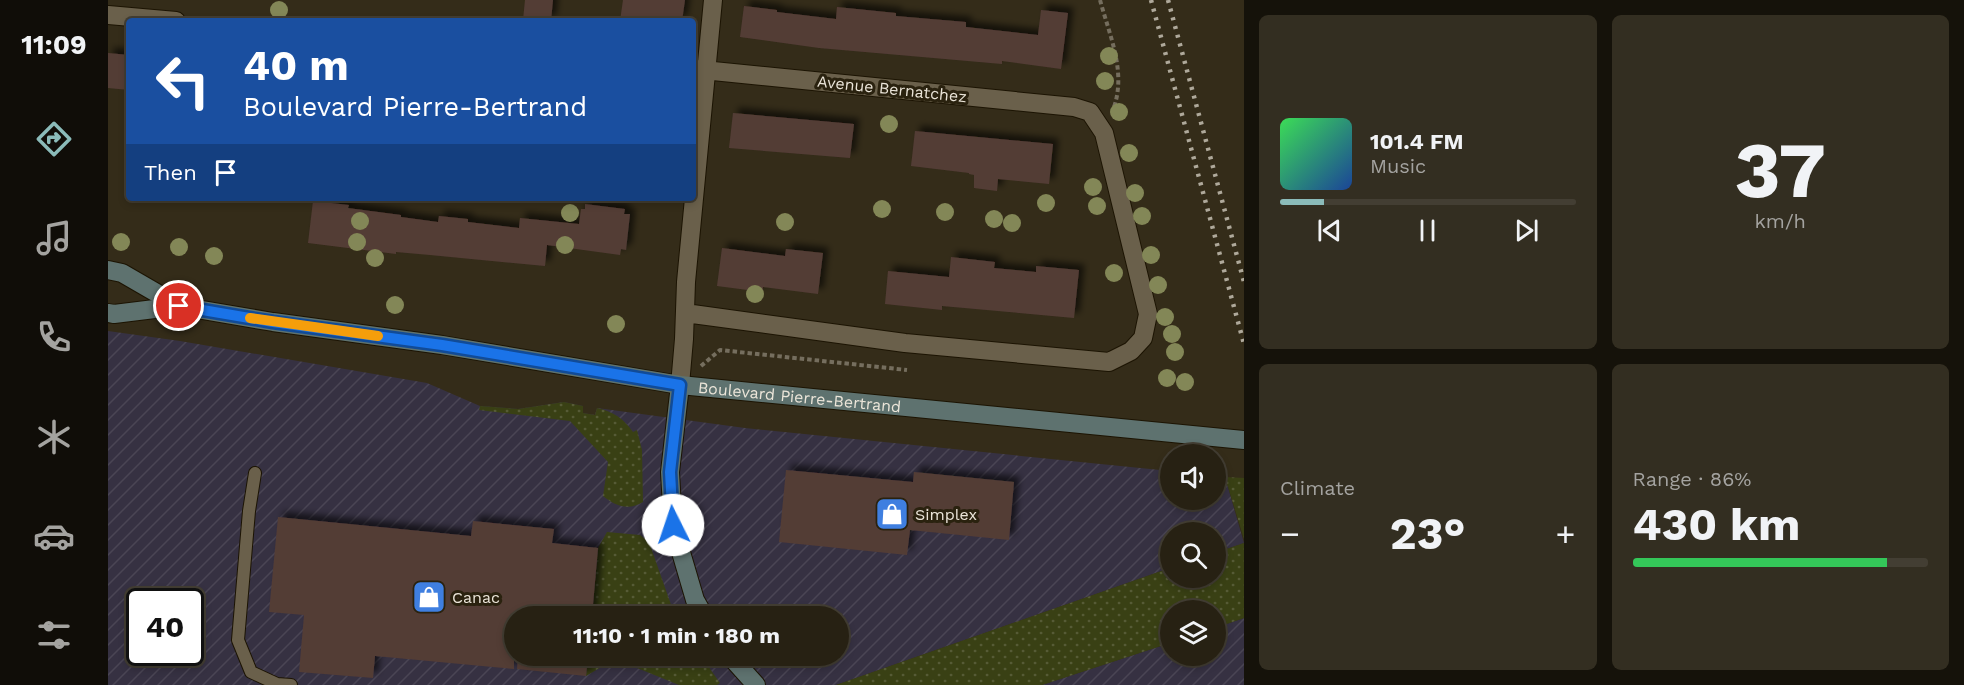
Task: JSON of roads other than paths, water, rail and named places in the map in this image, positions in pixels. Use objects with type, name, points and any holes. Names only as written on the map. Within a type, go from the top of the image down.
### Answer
[{"type":"main road","name":"Boulevard Pierre-Bertrand","points":[[108,270],[122,273],[179,306]]},
{"type":"main road","name":"Boulevard Pierre-Bertrand","points":[[108,313],[179,306],[273,322],[442,345],[680,385],[1244,440]]},
{"type":"main road","points":[[680,385],[670,472],[673,525],[698,606]]},
{"type":"main road","points":[[738,666],[751,683]]},
{"type":"street","points":[[696,131],[700,70],[713,0]]},
{"type":"street","points":[[108,15],[142,18]]},
{"type":"street","name":"Avenue Bernatchez","points":[[686,313],[905,343],[1109,362],[1131,351],[1143,338],[1148,314],[1104,133],[1090,112],[1074,106],[700,70]]},
{"type":"street","points":[[680,385],[691,201]]},
{"type":"lane","points":[[255,473],[249,511],[238,640],[251,672],[277,684],[291,685]]},
{"type":"railway","points":[[1151,0],[1244,344]]},
{"type":"railway","points":[[1168,0],[1244,282]]},
{"type":"place","name":"Simplex","points":[[892,514]]},
{"type":"place","name":"Canac","points":[[429,597]]}]
